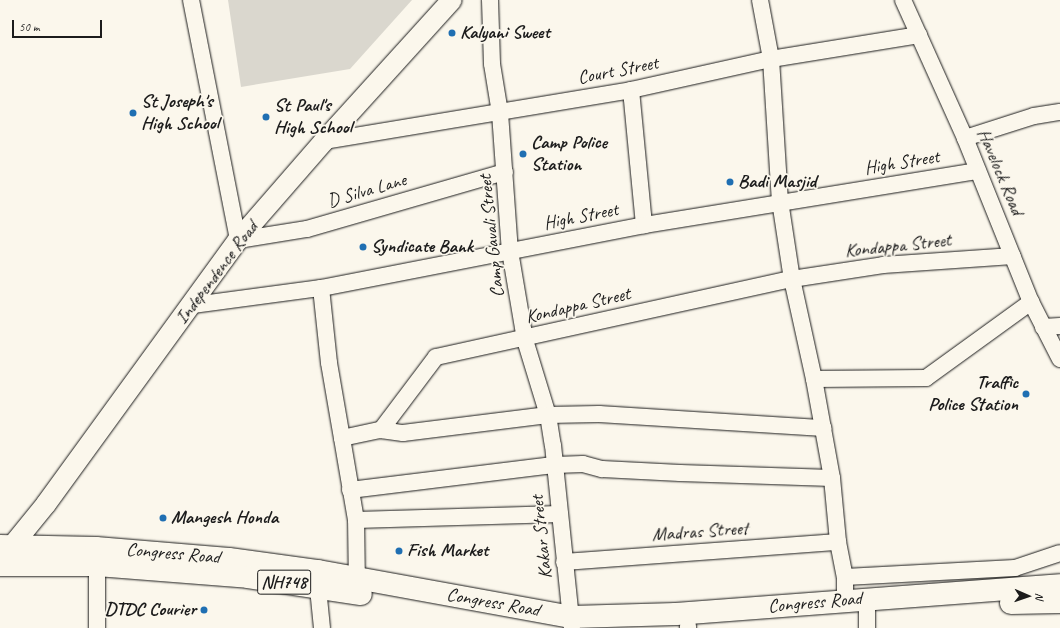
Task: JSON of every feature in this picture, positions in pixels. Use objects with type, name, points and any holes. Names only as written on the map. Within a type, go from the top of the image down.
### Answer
[{"type":"highway","name":"Congress Road","points":[[2,551],[97,565],[248,577],[317,579]]},
{"type":"highway","name":"Congress Road","points":[[2,551],[164,553],[570,624],[845,601],[868,613],[1060,585]]},
{"type":"highway","name":"Congress Road","points":[[602,628],[688,627],[868,613],[1060,602]]},
{"type":"main road","name":"Independence Road","points":[[2,551],[46,504],[238,240],[324,141],[452,0]]},
{"type":"street","points":[[191,0],[238,240]]},
{"type":"street","name":"Camp Gavali Street","points":[[490,0],[492,64],[500,113],[510,251],[525,340],[548,415],[555,465]]},
{"type":"street","points":[[760,0],[771,59],[780,201],[792,279],[824,428],[832,478],[838,542],[845,577],[845,601]]},
{"type":"street","name":"Havelock Road","points":[[903,0],[965,138],[1031,302],[1060,359]]},
{"type":"street","name":"Court Street","points":[[324,141],[500,113],[631,90],[771,59],[919,35]]},
{"type":"street","points":[[631,90],[644,225]]},
{"type":"street","points":[[965,138],[1034,116],[1060,112]]},
{"type":"street","name":"High Street","points":[[192,305],[321,288],[644,225],[780,201],[978,171]]},
{"type":"street","name":"D Silva Lane","points":[[238,240],[307,229],[505,172]]},
{"type":"street","name":"Kondappa Street","points":[[381,430],[436,357],[525,340],[715,294],[792,279],[883,265],[1013,256]]},
{"type":"street","points":[[321,288],[329,362],[356,520],[357,586]]},
{"type":"street","points":[[814,380],[926,378],[1031,302]]},
{"type":"street","points":[[1043,327],[1060,326]]},
{"type":"street","points":[[342,438],[381,430],[403,433],[420,432],[548,415],[599,414],[824,428]]},
{"type":"street","points":[[350,490],[555,465],[583,464],[602,469],[832,478]]},
{"type":"street","name":"Kakar Street","points":[[555,465],[570,624]]},
{"type":"street","points":[[356,520],[560,514]]},
{"type":"street","name":"Madras Street","points":[[564,562],[838,542]]},
{"type":"street","points":[[845,577],[1015,568],[1060,553]]},
{"type":"street","points":[[97,565],[97,628]]},
{"type":"street","points":[[317,579],[322,628]]},
{"type":"shaded area","points":[[228,0],[412,0],[350,69],[241,87]]},
{"type":"place","name":"Kalyani Sweet","points":[[452,33]]},
{"type":"place","name":"St Joseph's High School","points":[[133,113]]},
{"type":"place","name":"St Paul's High School","points":[[266,117]]},
{"type":"place","name":"Camp Police Station","points":[[523,154]]},
{"type":"place","name":"Badi Masjid","points":[[730,182]]},
{"type":"place","name":"Syndicate Bank","points":[[363,247]]},
{"type":"place","name":"Traffic Police Station","points":[[1026,394]]},
{"type":"place","name":"Mangesh Honda","points":[[163,518]]},
{"type":"place","name":"Fish Market","points":[[399,551]]},
{"type":"place","name":"DTDC Courier","points":[[204,610]]}]
